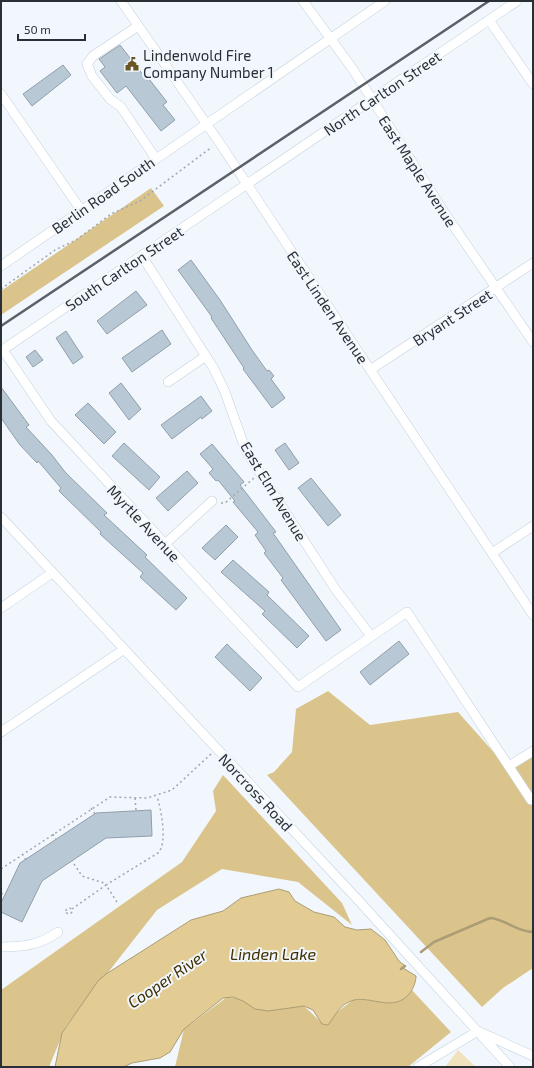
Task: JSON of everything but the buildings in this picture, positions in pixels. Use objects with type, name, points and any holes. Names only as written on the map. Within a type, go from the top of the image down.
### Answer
[{"type":"street","name":"East Linden Avenue","points":[[121,1],[219,142],[533,615]]},
{"type":"street","name":"East Maple Avenue","points":[[303,1],[372,100],[444,212],[533,342]]},
{"type":"street","name":"Berlin Road South","points":[[1,266],[385,1]]},
{"type":"street","name":"North Carlton Street","points":[[247,185],[517,1]]},
{"type":"street","points":[[489,20],[533,84]]},
{"type":"street","points":[[138,26],[93,56],[87,64],[92,76],[110,99],[120,107],[156,159]]},
{"type":"street","points":[[1,94],[81,210]]},
{"type":"street","name":"South Carlton Street","points":[[2,350],[247,185]]},
{"type":"street","name":"East Elm Avenue","points":[[142,256],[206,356],[225,392],[246,451],[259,473],[336,590],[371,636]]},
{"type":"street","name":"Bryant Street","points":[[370,370],[533,263]]},
{"type":"street","name":"Myrtle Avenue","points":[[2,350],[51,421],[164,545],[298,687],[371,636]]},
{"type":"street","points":[[168,382],[206,356]]},
{"type":"street","points":[[164,545],[212,501]]},
{"type":"street","name":"Norcross Road","points":[[1,517],[123,650],[359,901],[510,1067]]},
{"type":"street","points":[[492,553],[533,526]]},
{"type":"street","points":[[1,608],[52,573]]},
{"type":"street","points":[[371,636],[407,612],[531,800]]},
{"type":"street","points":[[1,732],[123,650]]},
{"type":"street","points":[[509,766],[533,751]]},
{"type":"street","points":[[1,947],[31,945],[46,941],[58,932]]},
{"type":"street","points":[[418,1067],[478,1031],[533,1056]]},
{"type":"path","points":[[1,289],[55,250],[76,240],[111,214],[140,201],[219,142]]},
{"type":"path","points":[[212,501],[225,503],[259,473]]},
{"type":"path","points":[[1,869],[91,808],[110,797],[135,798],[157,796],[172,790],[211,754]]},
{"type":"path","points":[[72,909],[106,885],[158,853],[161,849],[162,824],[157,796]]},
{"type":"path","points":[[135,798],[136,810]]},
{"type":"path","points":[[91,808],[95,814]]},
{"type":"path","points":[[52,834],[56,840]]},
{"type":"path","points":[[22,854],[26,860]]},
{"type":"path","points":[[72,862],[82,876],[104,883],[117,902]]},
{"type":"path","points":[[1,893],[5,895]]},
{"type":"shaded area","points":[[151,188],[164,206],[1,315],[1,291]]},
{"type":"shaded area","points":[[328,691],[370,725],[458,712],[505,765],[533,752],[533,968],[503,988],[482,1007],[267,775],[274,772],[292,752],[296,709]]},
{"type":"shaded area","points":[[223,775],[342,903],[352,925],[298,882],[222,869],[157,910],[66,1026],[49,1067],[1,1067],[1,990],[182,862],[216,811],[213,791]]},
{"type":"shaded area","points":[[409,987],[451,1032],[408,1067],[175,1067],[184,1029],[227,997],[304,1006],[324,1025],[333,1015],[353,1000],[401,1000]]},
{"type":"shaded area","points":[[458,1050],[476,1067],[445,1067]]},
{"type":"water","name":"Linden Lake","points":[[279,889],[289,892],[295,901],[314,912],[334,917],[345,927],[357,930],[371,929],[385,940],[399,961],[404,965],[403,968],[416,976],[410,993],[404,999],[390,1003],[361,999],[354,1000],[341,1007],[328,1025],[322,1024],[313,1010],[304,1006],[268,1011],[255,1009],[243,1001],[233,997],[223,998],[184,1029],[170,1052],[160,1058],[132,1063],[123,1067],[55,1067],[62,1033],[98,981],[106,974],[191,920],[223,911],[241,898]]},
{"type":"waterway","name":"Cooper River","points":[[421,952],[434,942],[490,918],[496,919],[521,930],[533,932]]},
{"type":"waterway","name":"Cooper River","points":[[401,969],[405,966]]},
{"type":"railway","points":[[1,326],[489,1]]},
{"type":"place","name":"Lindenwold Fire Company Number 1","points":[[132,64]]}]
